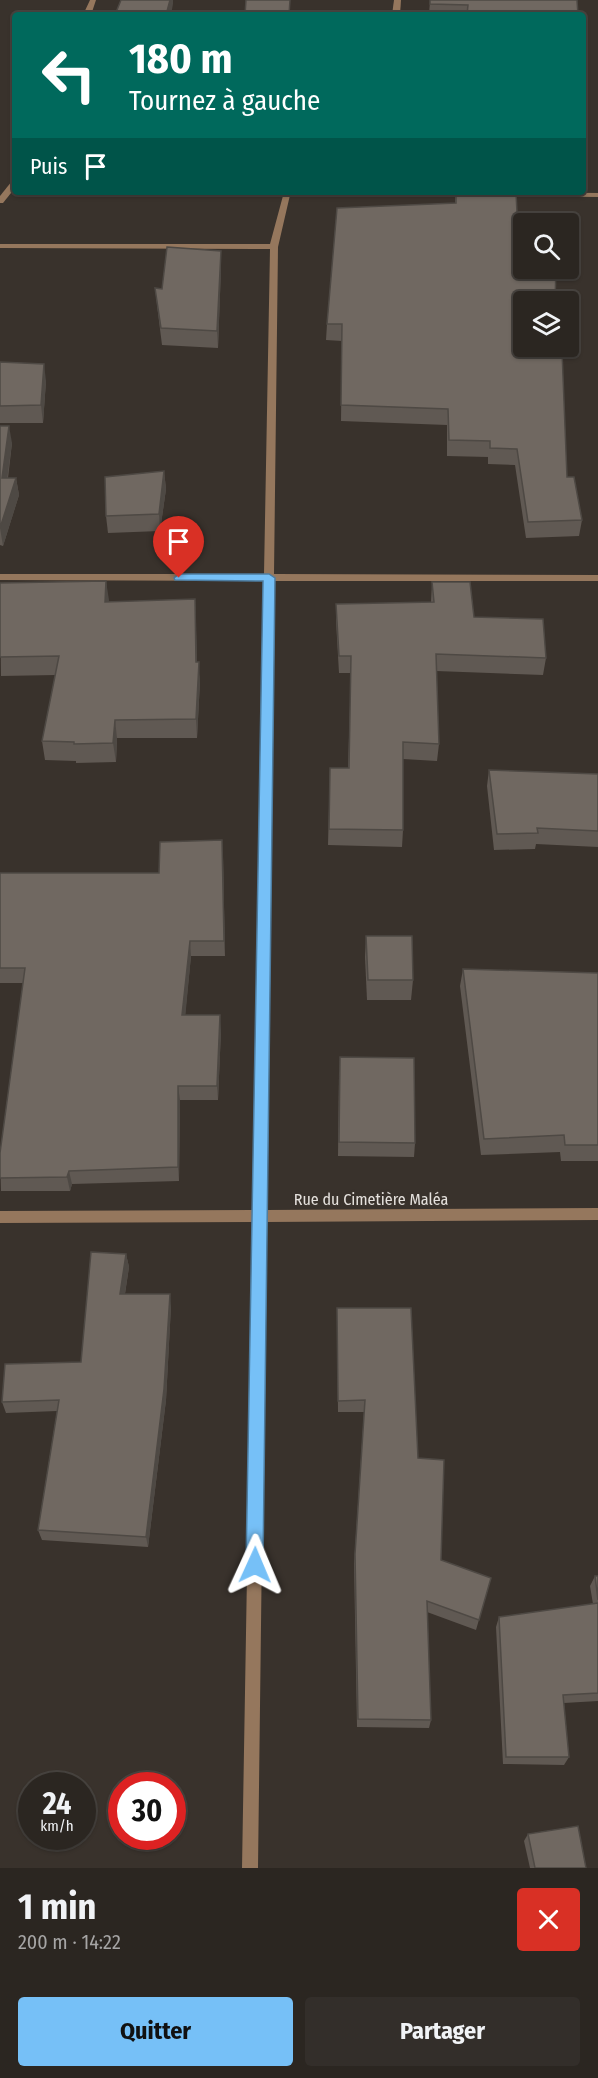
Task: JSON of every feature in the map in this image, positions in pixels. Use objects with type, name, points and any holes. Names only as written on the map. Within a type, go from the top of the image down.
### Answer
[{"type":"street","points":[[0,201],[12,187]]},
{"type":"street","points":[[250,1868],[274,247],[287,195]]},
{"type":"street","points":[[0,246],[274,247]]},
{"type":"street","points":[[0,577],[598,578]]},
{"type":"street","name":"Rue du Cimetière Maléa","points":[[0,1218],[598,1214]]},
{"type":"building","points":[[121,0],[170,0],[167,12],[116,12]]},
{"type":"building","points":[[246,0],[290,0],[289,12],[245,12]]},
{"type":"building","points":[[430,0],[577,0],[578,12],[467,12],[468,5],[430,4]]},
{"type":"building","points":[[456,195],[516,195],[517,213],[513,213],[513,279],[556,279],[555,291],[513,291],[513,357],[562,357],[567,477],[574,477],[582,520],[528,522],[517,449],[490,448],[490,441],[449,440],[448,409],[341,405],[342,324],[327,324],[337,208],[456,203]]},
{"type":"building","points":[[167,247],[221,251],[217,331],[161,328],[155,288],[162,289]]},
{"type":"building","points":[[0,362],[44,364],[41,405],[0,406]]},
{"type":"building","points":[[0,426],[9,426],[2,478],[16,478],[0,528]]},
{"type":"building","points":[[164,471],[159,514],[106,516],[105,477]]},
{"type":"building","points":[[106,581],[105,602],[195,599],[196,662],[199,662],[196,719],[115,720],[113,743],[74,744],[74,742],[42,741],[59,656],[0,657],[0,583]]},
{"type":"building","points":[[432,582],[470,582],[474,617],[543,619],[546,658],[436,654],[439,744],[403,742],[403,830],[329,829],[330,768],[349,768],[351,656],[339,656],[336,604],[434,602]]},
{"type":"building","points":[[489,770],[598,774],[598,831],[537,828],[538,833],[497,834]]},
{"type":"building","points":[[222,840],[224,941],[190,941],[182,1015],[220,1015],[217,1086],[178,1086],[178,1167],[69,1171],[67,1177],[0,1178],[0,1153],[25,968],[0,968],[0,873],[159,873],[160,842]]},
{"type":"building","points":[[366,936],[412,936],[413,980],[368,980]]},
{"type":"building","points":[[463,969],[598,973],[598,1145],[565,1145],[564,1135],[484,1139]]},
{"type":"building","points":[[340,1057],[414,1058],[415,1143],[339,1142]]},
{"type":"building","points":[[91,1252],[126,1254],[120,1294],[170,1294],[164,1389],[146,1537],[38,1530],[59,1400],[2,1402],[5,1364],[81,1362]]},
{"type":"building","points":[[337,1308],[411,1308],[418,1458],[444,1460],[441,1560],[491,1578],[479,1620],[427,1601],[431,1720],[358,1719],[355,1554],[365,1400],[338,1401]]},
{"type":"building","points":[[595,1576],[598,1576],[598,1600]]},
{"type":"building","points":[[598,1603],[598,1693],[563,1695],[569,1757],[506,1757],[499,1617]]},
{"type":"building","points":[[578,1826],[586,1868],[535,1868],[528,1834]]},
{"type":"route","points":[[179,578],[269,578],[255,1565]]}]
